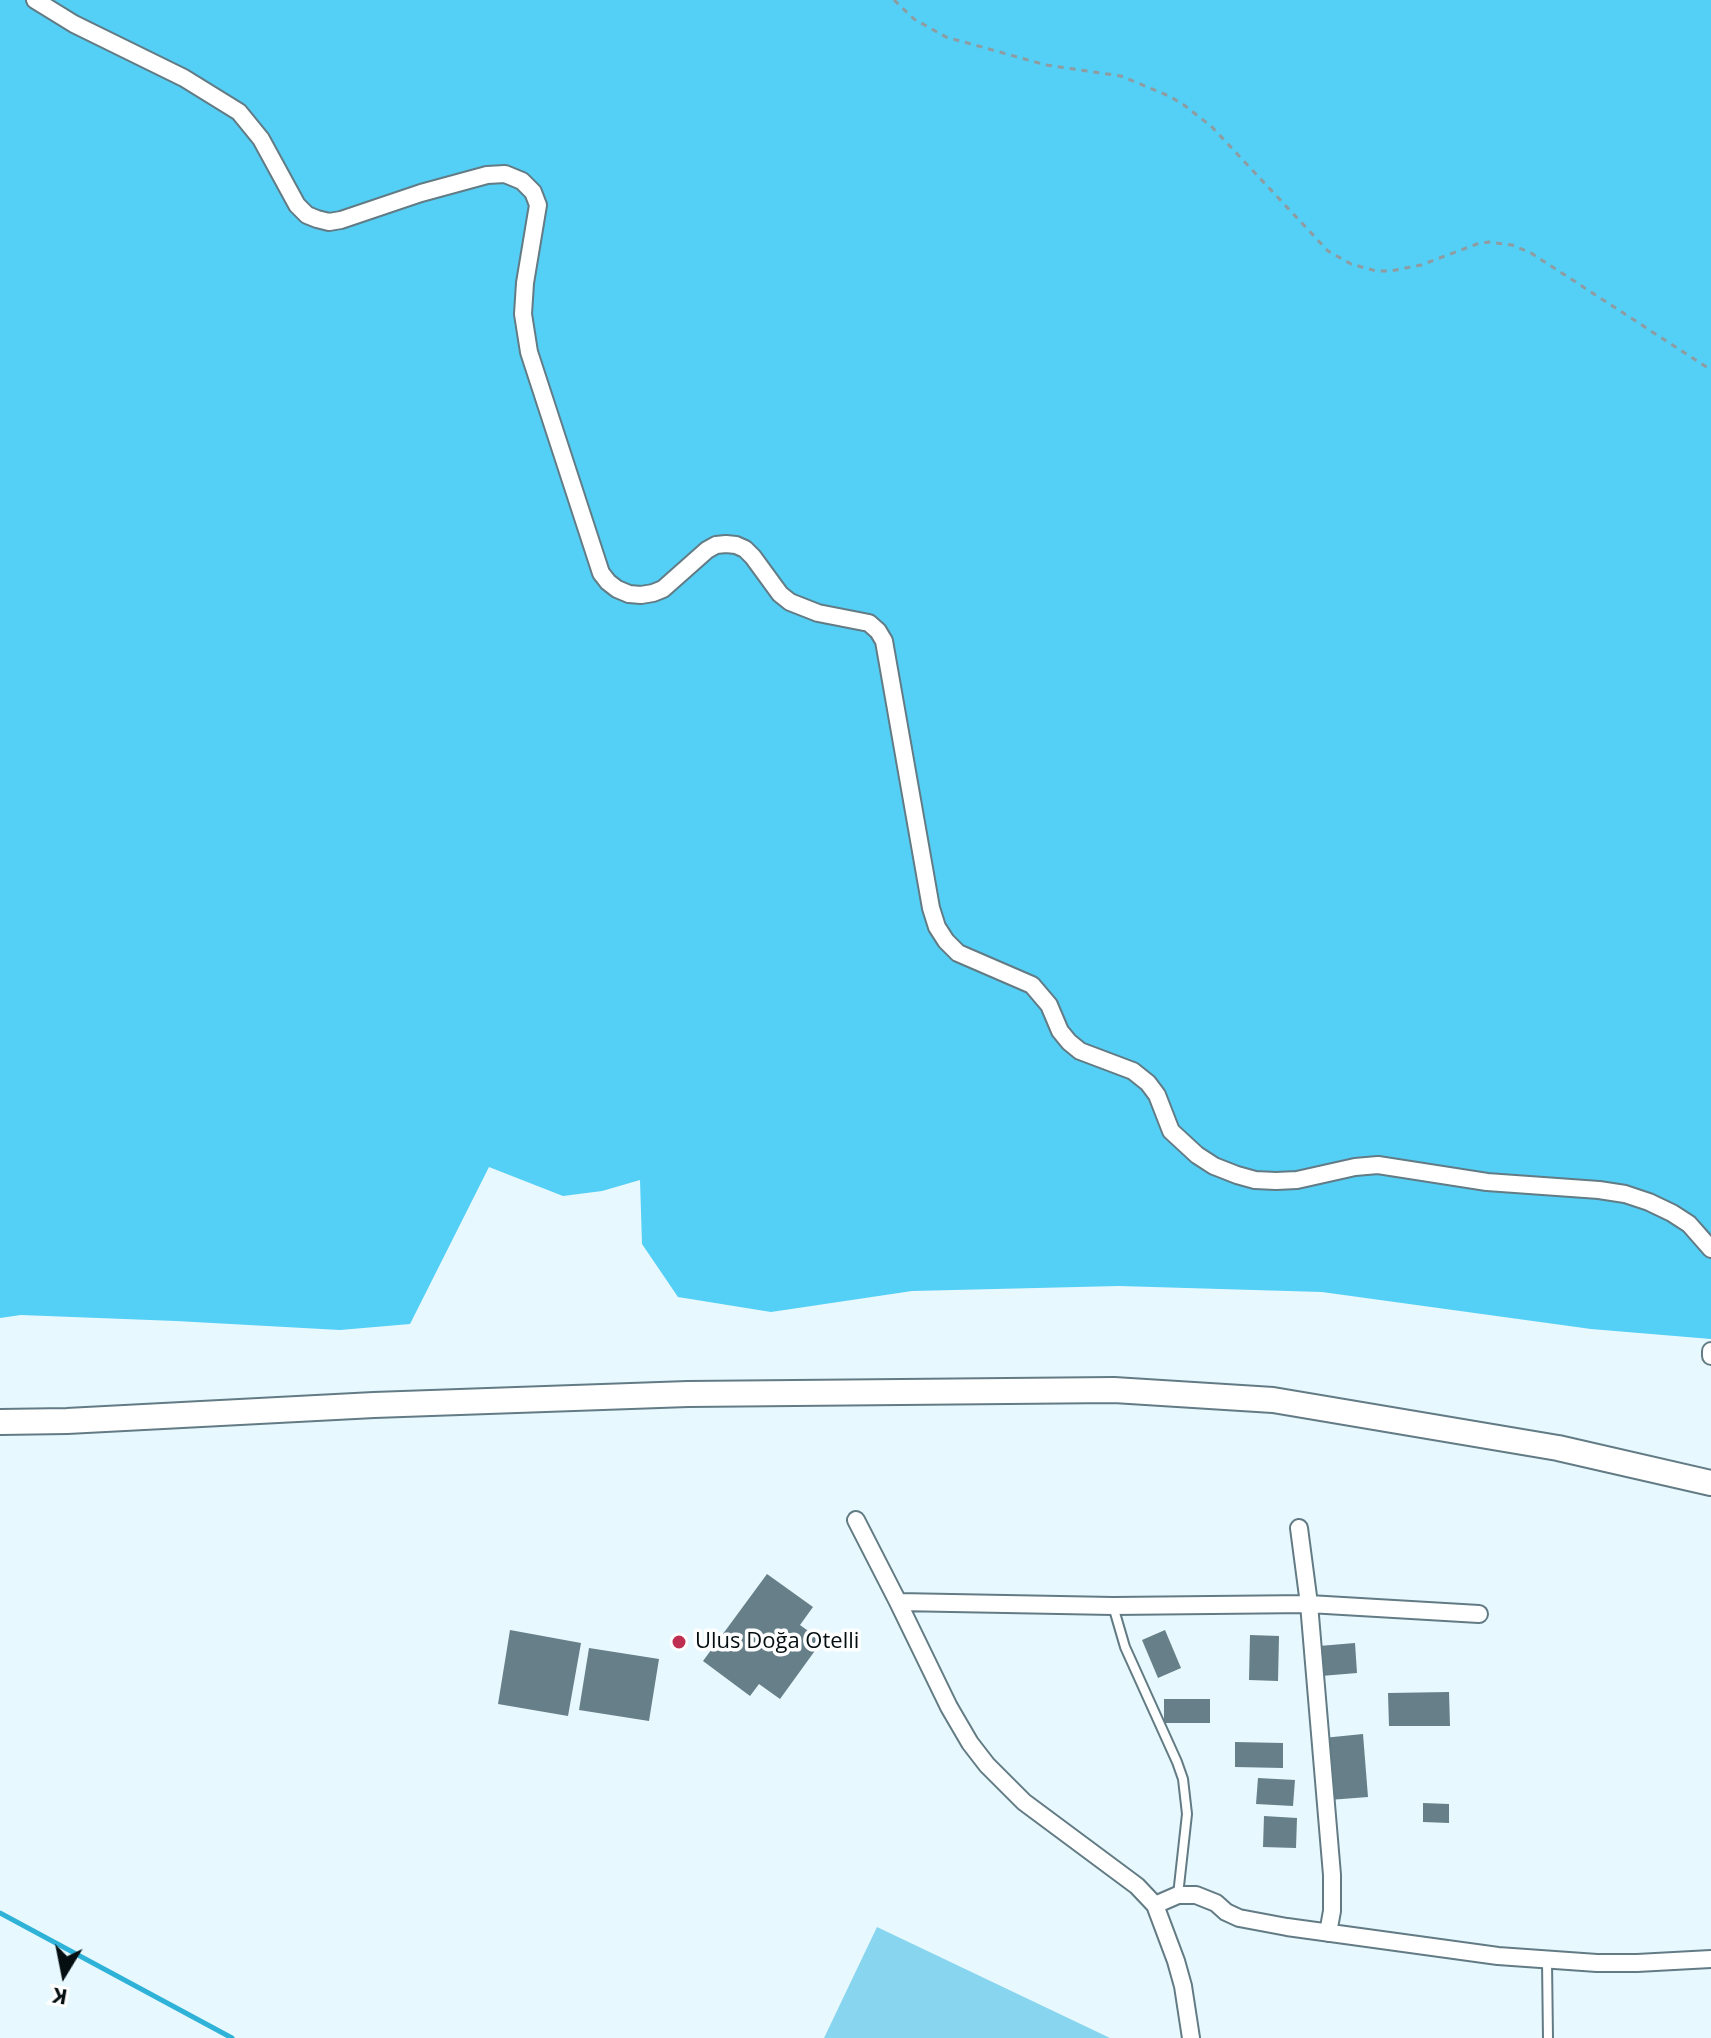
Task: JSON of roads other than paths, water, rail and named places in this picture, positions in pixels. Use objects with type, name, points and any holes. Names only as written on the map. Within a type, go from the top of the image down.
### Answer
[{"type":"main road","points":[[0,1422],[688,1394],[1114,1390],[1273,1400],[1558,1448],[1711,1483]]},
{"type":"street","points":[[35,0],[74,24],[184,78],[239,112],[261,139],[297,205],[307,215],[317,219],[329,222],[341,220],[487,175],[505,174],[522,181],[533,192],[538,205],[523,314],[529,352],[601,573],[617,589],[629,594],[653,593],[663,589],[707,550],[716,545],[736,545],[753,557],[780,594],[790,602],[818,613],[869,623],[878,631],[884,641],[931,908],[937,927],[958,953],[1032,985],[1049,1005],[1060,1031],[1080,1051],[1133,1071],[1148,1083],[1157,1095],[1171,1131],[1197,1155],[1237,1175],[1266,1181],[1297,1180],[1378,1165],[1487,1182],[1625,1194],[1672,1213],[1689,1224],[1711,1249]]},
{"type":"street","points":[[856,1520],[949,1707],[987,1765],[1024,1802],[1137,1886],[1155,1905],[1176,1961],[1191,2038]]},
{"type":"street","points":[[1299,1528],[1309,1604],[1333,1893],[1328,1933]]},
{"type":"street","points":[[898,1602],[1113,1606],[1309,1604],[1479,1614]]},
{"type":"street","points":[[1155,1905],[1187,1894],[1207,1898],[1239,1918],[1328,1933],[1547,1961],[1637,1963],[1711,1959]]},
{"type":"lane","points":[[1113,1606],[1125,1647],[1183,1779],[1187,1814],[1178,1895]]},
{"type":"lane","points":[[1547,1961],[1548,2038]]},
{"type":"waterway","points":[[0,1913],[232,2038]]},
{"type":"place","name":"Ulus Doğa Otelli","points":[[679,1642]]}]
